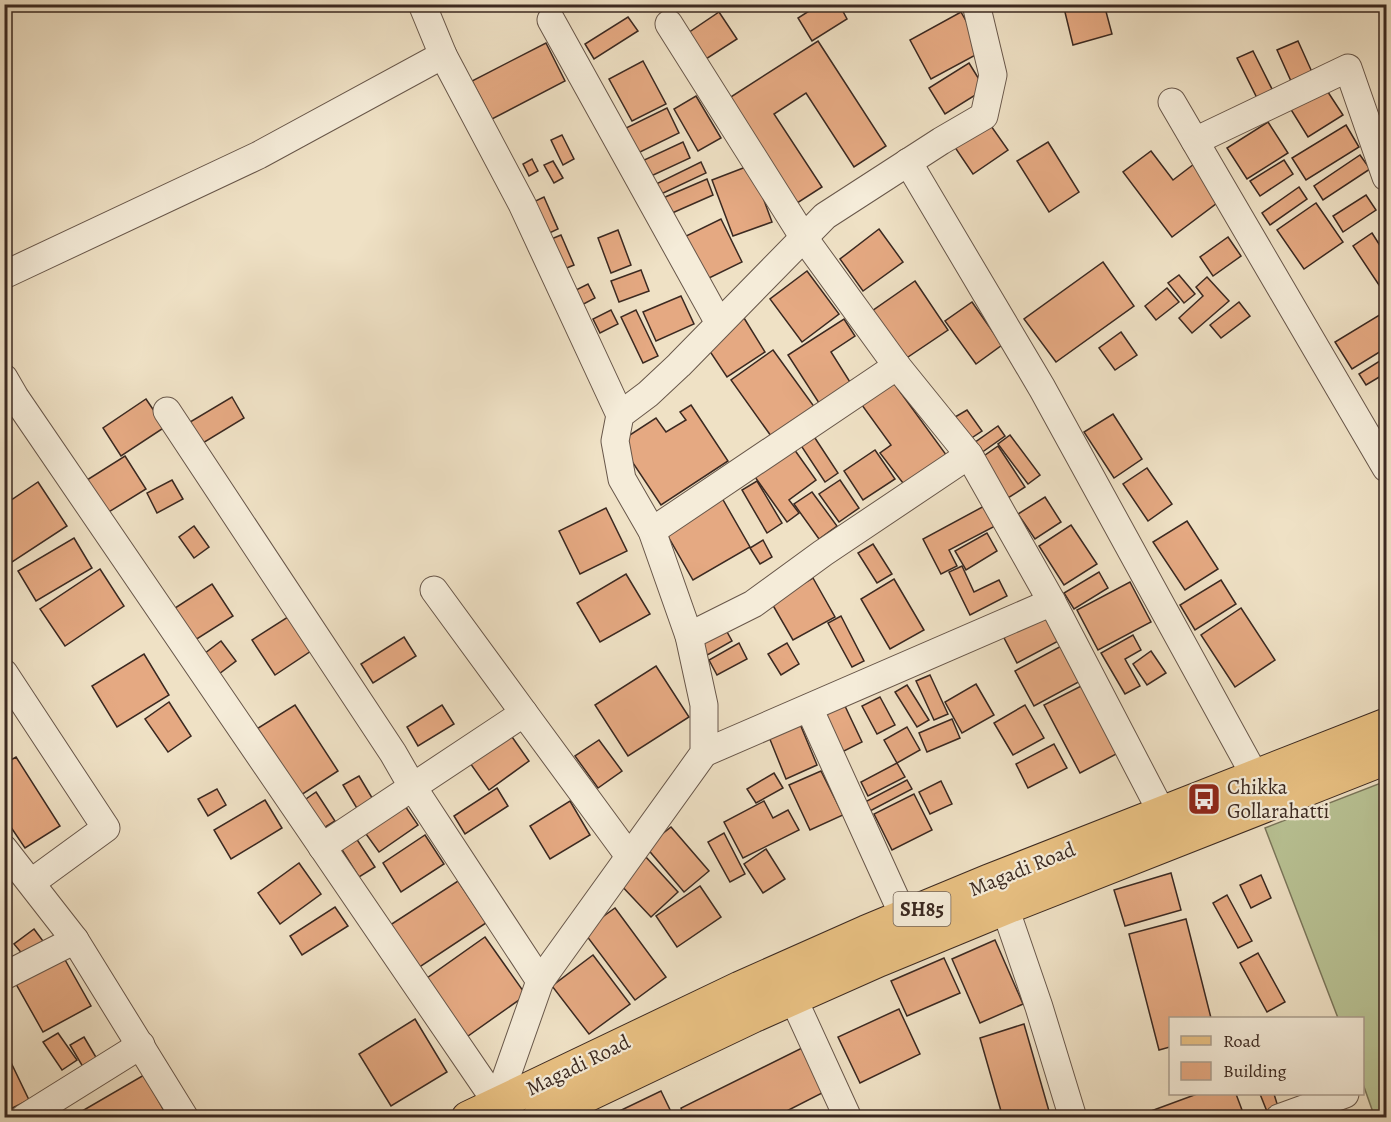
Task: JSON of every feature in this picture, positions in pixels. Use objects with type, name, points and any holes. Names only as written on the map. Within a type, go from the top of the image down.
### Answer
[{"type":"main road","name":"Magadi Road","points":[[468,1118],[500,1110],[730,993],[904,917],[1386,725]]},
{"type":"main road","name":"Magadi Road","points":[[539,1118],[793,998],[1005,908],[1386,758]]},
{"type":"street","points":[[422,4],[443,55],[522,204],[620,415],[615,441],[622,478],[652,531],[689,636],[704,705],[704,753]]},
{"type":"street","points":[[620,415],[648,394],[825,216],[984,116],[993,75],[976,4]]},
{"type":"street","points":[[551,20],[719,323]]},
{"type":"street","points":[[669,24],[804,238],[897,366],[969,455],[1052,603],[1162,813]]},
{"type":"street","points":[[4,275],[259,155],[443,55]]},
{"type":"street","points":[[1195,141],[1348,68],[1386,177]]},
{"type":"street","points":[[1172,102],[1386,468]]},
{"type":"street","points":[[909,162],[1042,388],[1255,776]]},
{"type":"street","points":[[652,531],[897,366]]},
{"type":"street","points":[[4,378],[500,1110]]},
{"type":"street","points":[[167,411],[393,753],[412,786],[540,981]]},
{"type":"street","points":[[689,636],[753,604],[823,553],[969,455]]},
{"type":"street","points":[[434,590],[629,856]]},
{"type":"street","points":[[500,1110],[540,981],[704,753],[1052,603]]},
{"type":"street","points":[[4,673],[105,828],[32,882]]},
{"type":"street","points":[[809,708],[904,917]]},
{"type":"street","points":[[322,847],[524,713]]},
{"type":"street","points":[[4,849],[75,940],[185,1118]]},
{"type":"street","points":[[1005,908],[1040,1007],[1073,1118]]},
{"type":"street","points":[[4,976],[75,940]]},
{"type":"street","points":[[793,998],[848,1118]]},
{"type":"street","points":[[24,1118],[141,1045]]},
{"type":"street","points":[[1279,1118],[1341,1095]]},
{"type":"green space","points":[[1386,781],[1386,1117],[1375,1118],[1364,1087],[1364,1017],[1338,1017],[1265,828]]},
{"type":"building","points":[[820,4],[839,4],[847,19],[812,41],[798,18]]},
{"type":"building","points":[[1063,4],[1104,4],[1112,34],[1073,45]]},
{"type":"building","points":[[719,12],[737,39],[706,59],[688,33]]},
{"type":"building","points":[[961,12],[983,51],[931,79],[910,40]]},
{"type":"building","points":[[628,17],[638,31],[594,59],[585,44]]},
{"type":"building","points":[[818,41],[886,146],[854,167],[806,93],[774,114],[822,187],[791,207],[723,102]]},
{"type":"building","points":[[1298,41],[1312,72],[1291,81],[1277,50]]},
{"type":"building","points":[[546,43],[565,81],[492,119],[472,81]]},
{"type":"building","points":[[1253,51],[1273,91],[1257,98],[1237,58]]},
{"type":"building","points":[[643,61],[666,104],[632,121],[609,79]]},
{"type":"building","points":[[969,63],[985,89],[945,114],[929,88]]},
{"type":"building","points":[[1324,86],[1343,115],[1308,137],[1290,108]]},
{"type":"building","points":[[696,96],[721,138],[698,151],[674,109]]},
{"type":"building","points":[[667,108],[679,133],[638,153],[626,128]]},
{"type":"building","points":[[984,116],[1008,150],[973,174],[950,140]]},
{"type":"building","points":[[1268,122],[1288,153],[1247,179],[1227,148]]},
{"type":"building","points":[[1346,125],[1359,147],[1306,180],[1292,158]]},
{"type":"building","points":[[562,135],[574,159],[563,165],[551,140]]},
{"type":"building","points":[[683,142],[690,158],[649,177],[642,161]]},
{"type":"building","points":[[1048,142],[1079,192],[1049,212],[1017,161]]},
{"type":"building","points":[[1151,151],[1173,180],[1198,161],[1225,197],[1172,237],[1123,172]]},
{"type":"building","points":[[1360,155],[1370,169],[1323,200],[1314,186]]},
{"type":"building","points":[[532,159],[538,171],[529,176],[523,164]]},
{"type":"building","points":[[1284,160],[1293,174],[1260,196],[1250,181]]},
{"type":"building","points":[[553,161],[563,178],[554,183],[544,165]]},
{"type":"building","points":[[701,162],[706,173],[659,195],[654,185]]},
{"type":"building","points":[[751,165],[772,222],[733,236],[712,180]]},
{"type":"building","points":[[707,179],[713,195],[670,214],[663,198]]},
{"type":"building","points":[[1299,187],[1307,199],[1270,225],[1262,213]]},
{"type":"building","points":[[1366,195],[1376,210],[1343,232],[1333,216]]},
{"type":"building","points":[[544,197],[558,229],[543,236],[529,204]]},
{"type":"building","points":[[1316,203],[1343,242],[1304,269],[1277,230]]},
{"type":"building","points":[[721,219],[742,262],[703,281],[682,238]]},
{"type":"building","points":[[879,229],[903,262],[863,291],[840,259]]},
{"type":"building","points":[[618,230],[631,265],[611,273],[598,238]]},
{"type":"building","points":[[1372,233],[1386,255],[1385,294],[1353,246]]},
{"type":"building","points":[[561,235],[574,265],[557,272],[544,242]]},
{"type":"building","points":[[1228,237],[1241,256],[1213,276],[1200,257]]},
{"type":"building","points":[[1103,262],[1134,306],[1056,362],[1024,319]]},
{"type":"building","points":[[641,270],[649,291],[619,302],[611,281]]},
{"type":"building","points":[[807,271],[839,314],[802,342],[770,299]]},
{"type":"building","points":[[1179,275],[1195,294],[1184,303],[1168,283]]},
{"type":"building","points":[[1207,277],[1229,301],[1192,333],[1179,318],[1203,296],[1196,287]]},
{"type":"building","points":[[915,281],[948,330],[905,359],[872,311]]},
{"type":"building","points":[[588,284],[595,298],[578,307],[570,293]]},
{"type":"building","points":[[1167,288],[1179,302],[1156,320],[1145,306]]},
{"type":"building","points":[[681,296],[694,324],[656,341],[643,312]]},
{"type":"building","points":[[972,302],[1002,345],[976,364],[945,321]]},
{"type":"building","points":[[1239,302],[1250,316],[1221,338],[1210,325]]},
{"type":"building","points":[[611,310],[618,324],[600,333],[593,319]]},
{"type":"building","points":[[636,310],[658,356],[643,363],[621,317]]},
{"type":"building","points":[[1386,311],[1386,348],[1352,369],[1335,342]]},
{"type":"building","points":[[744,318],[765,352],[727,377],[705,344]]},
{"type":"building","points":[[844,319],[855,336],[831,352],[850,382],[819,403],[788,355]]},
{"type":"building","points":[[1121,332],[1137,355],[1115,370],[1099,348]]},
{"type":"building","points":[[773,350],[818,412],[776,443],[731,380]]},
{"type":"building","points":[[1386,357],[1386,373],[1366,385],[1359,374]]},
{"type":"building","points":[[890,378],[947,456],[906,487],[880,453],[891,445],[859,401]]},
{"type":"building","points":[[232,397],[244,418],[198,446],[185,425]]},
{"type":"building","points":[[146,399],[165,427],[121,456],[103,428]]},
{"type":"building","points":[[691,405],[728,461],[661,505],[619,442],[656,418],[666,432],[686,420],[680,412]]},
{"type":"building","points":[[967,410],[982,431],[970,439],[955,417]]},
{"type":"building","points":[[1113,414],[1142,459],[1114,478],[1084,432]]},
{"type":"building","points":[[998,426],[1005,436],[981,453],[974,443]]},
{"type":"building","points":[[813,435],[838,473],[825,482],[800,444]]},
{"type":"building","points":[[1010,435],[1040,475],[1028,484],[998,444]]},
{"type":"building","points":[[998,446],[1025,487],[1008,498],[981,458]]},
{"type":"building","points":[[794,449],[816,480],[789,500],[799,513],[787,522],[755,477]]},
{"type":"building","points":[[875,450],[895,479],[863,500],[844,471]]},
{"type":"building","points":[[125,456],[146,489],[99,518],[79,485]]},
{"type":"building","points":[[1147,468],[1172,504],[1148,521],[1123,484]]},
{"type":"building","points":[[172,480],[183,499],[157,513],[147,493]]},
{"type":"building","points":[[840,480],[859,508],[839,522],[819,494]]},
{"type":"building","points":[[757,481],[782,523],[767,533],[742,490]]},
{"type":"building","points":[[38,482],[67,526],[6,566],[4,505]]},
{"type":"building","points":[[812,492],[837,526],[819,539],[794,504]]},
{"type":"building","points":[[1045,497],[1061,522],[1035,539],[1018,514]]},
{"type":"building","points":[[722,498],[750,547],[693,580],[665,531]]},
{"type":"building","points":[[988,504],[999,524],[949,550],[957,566],[941,574],[923,539]]},
{"type":"building","points":[[606,508],[627,551],[580,574],[559,531]]},
{"type":"building","points":[[1187,521],[1218,569],[1185,590],[1153,542]]},
{"type":"building","points":[[1071,525],[1097,564],[1064,585],[1039,546]]},
{"type":"building","points":[[194,526],[209,547],[194,558],[179,537]]},
{"type":"building","points":[[987,533],[997,551],[966,570],[955,551]]},
{"type":"building","points":[[74,538],[92,568],[36,601],[18,571]]},
{"type":"building","points":[[763,540],[772,557],[760,564],[750,548]]},
{"type":"building","points":[[873,544],[892,574],[877,583],[858,553]]},
{"type":"building","points":[[962,566],[974,592],[999,580],[1007,596],[970,615],[949,572]]},
{"type":"building","points":[[100,569],[124,606],[65,646],[40,609]]},
{"type":"building","points":[[1099,572],[1108,588],[1074,609],[1064,593]]},
{"type":"building","points":[[626,574],[650,614],[600,642],[577,603]]},
{"type":"building","points":[[813,578],[835,617],[793,640],[771,602]]},
{"type":"building","points":[[894,579],[924,630],[890,649],[861,599]]},
{"type":"building","points":[[1221,580],[1236,604],[1195,630],[1180,605]]},
{"type":"building","points":[[1130,582],[1151,622],[1098,650],[1077,610]]},
{"type":"building","points":[[212,584],[233,616],[192,642],[172,610]]},
{"type":"building","points":[[1048,608],[1064,638],[1017,663],[1001,632]]},
{"type":"building","points":[[1241,608],[1275,660],[1235,687],[1201,635]]},
{"type":"building","points":[[291,615],[314,649],[275,675],[252,640]]},
{"type":"building","points":[[841,616],[864,661],[852,667],[828,623]]},
{"type":"building","points":[[726,630],[732,641],[702,658],[696,647]]},
{"type":"building","points":[[1133,635],[1141,650],[1125,659],[1140,686],[1125,694],[1101,653]]},
{"type":"building","points":[[404,637],[416,656],[373,683],[361,664]]},
{"type":"building","points":[[221,641],[236,661],[215,677],[200,657]]},
{"type":"building","points":[[739,643],[747,659],[717,675],[709,660]]},
{"type":"building","points":[[787,643],[799,664],[781,675],[768,654]]},
{"type":"building","points":[[1067,643],[1086,678],[1034,706],[1015,671]]},
{"type":"building","points":[[1151,651],[1166,673],[1147,685],[1133,664]]},
{"type":"building","points":[[144,654],[169,695],[117,727],[92,686]]},
{"type":"building","points":[[656,666],[689,717],[628,756],[595,705]]},
{"type":"building","points":[[930,675],[948,714],[934,720],[916,681]]},
{"type":"building","points":[[1087,683],[1122,751],[1080,773],[1044,705]]},
{"type":"building","points":[[976,684],[994,715],[962,733],[945,702]]},
{"type":"building","points":[[907,685],[929,720],[917,727],[895,692]]},
{"type":"building","points":[[880,697],[895,725],[877,734],[862,706]]},
{"type":"building","points":[[169,702],[191,736],[168,752],[145,719]]},
{"type":"building","points":[[844,704],[862,742],[842,752],[823,714]]},
{"type":"building","points":[[295,705],[338,771],[298,797],[255,730]]},
{"type":"building","points":[[442,705],[454,724],[418,746],[407,727]]},
{"type":"building","points":[[1025,705],[1044,738],[1013,755],[994,723]]},
{"type":"building","points":[[952,719],[960,738],[927,752],[919,733]]},
{"type":"building","points":[[800,724],[817,765],[786,779],[769,737]]},
{"type":"building","points":[[907,727],[920,750],[897,763],[884,740]]},
{"type":"building","points":[[510,734],[529,761],[489,790],[470,763]]},
{"type":"building","points":[[599,740],[622,771],[598,788],[575,756]]},
{"type":"building","points":[[1054,744],[1067,768],[1028,788],[1016,764]]},
{"type":"building","points":[[16,757],[60,826],[25,848],[4,817],[4,764]]},
{"type":"building","points":[[897,763],[905,777],[868,796],[861,782]]},
{"type":"building","points":[[821,771],[843,815],[810,830],[789,785]]},
{"type":"building","points":[[774,773],[783,788],[756,803],[747,789]]},
{"type":"building","points":[[359,776],[374,801],[358,810],[343,785]]},
{"type":"building","points":[[907,780],[912,789],[870,811],[865,802]]},
{"type":"building","points":[[941,781],[952,804],[930,814],[919,792]]},
{"type":"building","points":[[497,788],[508,806],[465,834],[454,816]]},
{"type":"building","points":[[217,789],[226,805],[208,816],[198,799]]},
{"type":"building","points":[[316,792],[335,821],[314,834],[296,806]]},
{"type":"building","points":[[914,794],[932,830],[892,850],[874,814]]},
{"type":"building","points":[[265,800],[282,828],[231,859],[214,830]]},
{"type":"building","points":[[401,800],[418,825],[379,852],[361,827]]},
{"type":"building","points":[[570,801],[590,835],[550,859],[530,826]]},
{"type":"building","points":[[764,801],[773,818],[788,810],[799,830],[743,858],[724,822]]},
{"type":"building","points":[[671,827],[709,871],[684,892],[646,847]]},
{"type":"building","points":[[724,833],[745,874],[730,882],[708,842]]},
{"type":"building","points":[[354,835],[375,867],[359,877],[339,845]]},
{"type":"building","points":[[425,835],[444,864],[401,892],[383,863]]},
{"type":"building","points":[[766,849],[785,879],[763,893],[744,864]]},
{"type":"building","points":[[645,856],[678,892],[651,917],[618,882]]},
{"type":"building","points":[[299,863],[321,894],[280,924],[258,893]]},
{"type":"building","points":[[1171,873],[1181,910],[1125,926],[1114,890]]},
{"type":"building","points":[[1261,875],[1271,898],[1251,908],[1240,885]]},
{"type":"building","points":[[458,881],[486,923],[412,972],[384,929]]},
{"type":"building","points":[[700,886],[721,917],[677,947],[656,916]]},
{"type":"building","points":[[1227,895],[1252,941],[1238,948],[1213,903]]},
{"type":"building","points":[[335,907],[348,926],[302,955],[290,936]]},
{"type":"building","points":[[615,908],[666,977],[635,1000],[583,931]]},
{"type":"building","points":[[1186,919],[1211,1017],[1169,1017],[1169,1047],[1159,1050],[1129,934]]},
{"type":"building","points":[[34,929],[43,941],[24,956],[14,944]]},
{"type":"building","points":[[485,937],[526,995],[461,1041],[420,983]]},
{"type":"building","points":[[995,940],[1023,1004],[980,1023],[952,959]]},
{"type":"building","points":[[1258,953],[1285,1002],[1267,1012],[1240,963]]},
{"type":"building","points":[[593,955],[630,1004],[589,1034],[552,986]]},
{"type":"building","points":[[64,958],[91,1006],[43,1032],[16,984]]},
{"type":"building","points":[[944,958],[960,993],[907,1016],[891,981]]},
{"type":"building","points":[[899,1009],[920,1054],[860,1083],[838,1037]]},
{"type":"building","points":[[415,1019],[447,1072],[391,1106],[359,1054]]},
{"type":"building","points":[[1024,1024],[1051,1118],[1003,1118],[980,1038]]},
{"type":"building","points":[[58,1033],[77,1060],[62,1070],[43,1042]]},
{"type":"building","points":[[84,1037],[100,1064],[86,1072],[70,1045]]},
{"type":"building","points":[[810,1044],[832,1088],[773,1118],[685,1118],[681,1108]]},
{"type":"building","points":[[4,1048],[29,1100],[4,1112]]},
{"type":"building","points":[[144,1075],[168,1118],[70,1118]]},
{"type":"building","points":[[661,1091],[674,1118],[609,1118],[609,1116]]},
{"type":"building","points":[[1194,1095],[1236,1095],[1245,1118],[1132,1118]]},
{"type":"building","points":[[1260,1095],[1274,1095],[1279,1110],[1268,1114]]},
{"type":"place","name":"Chikka Gollarahatti","points":[[1204,799]]}]
